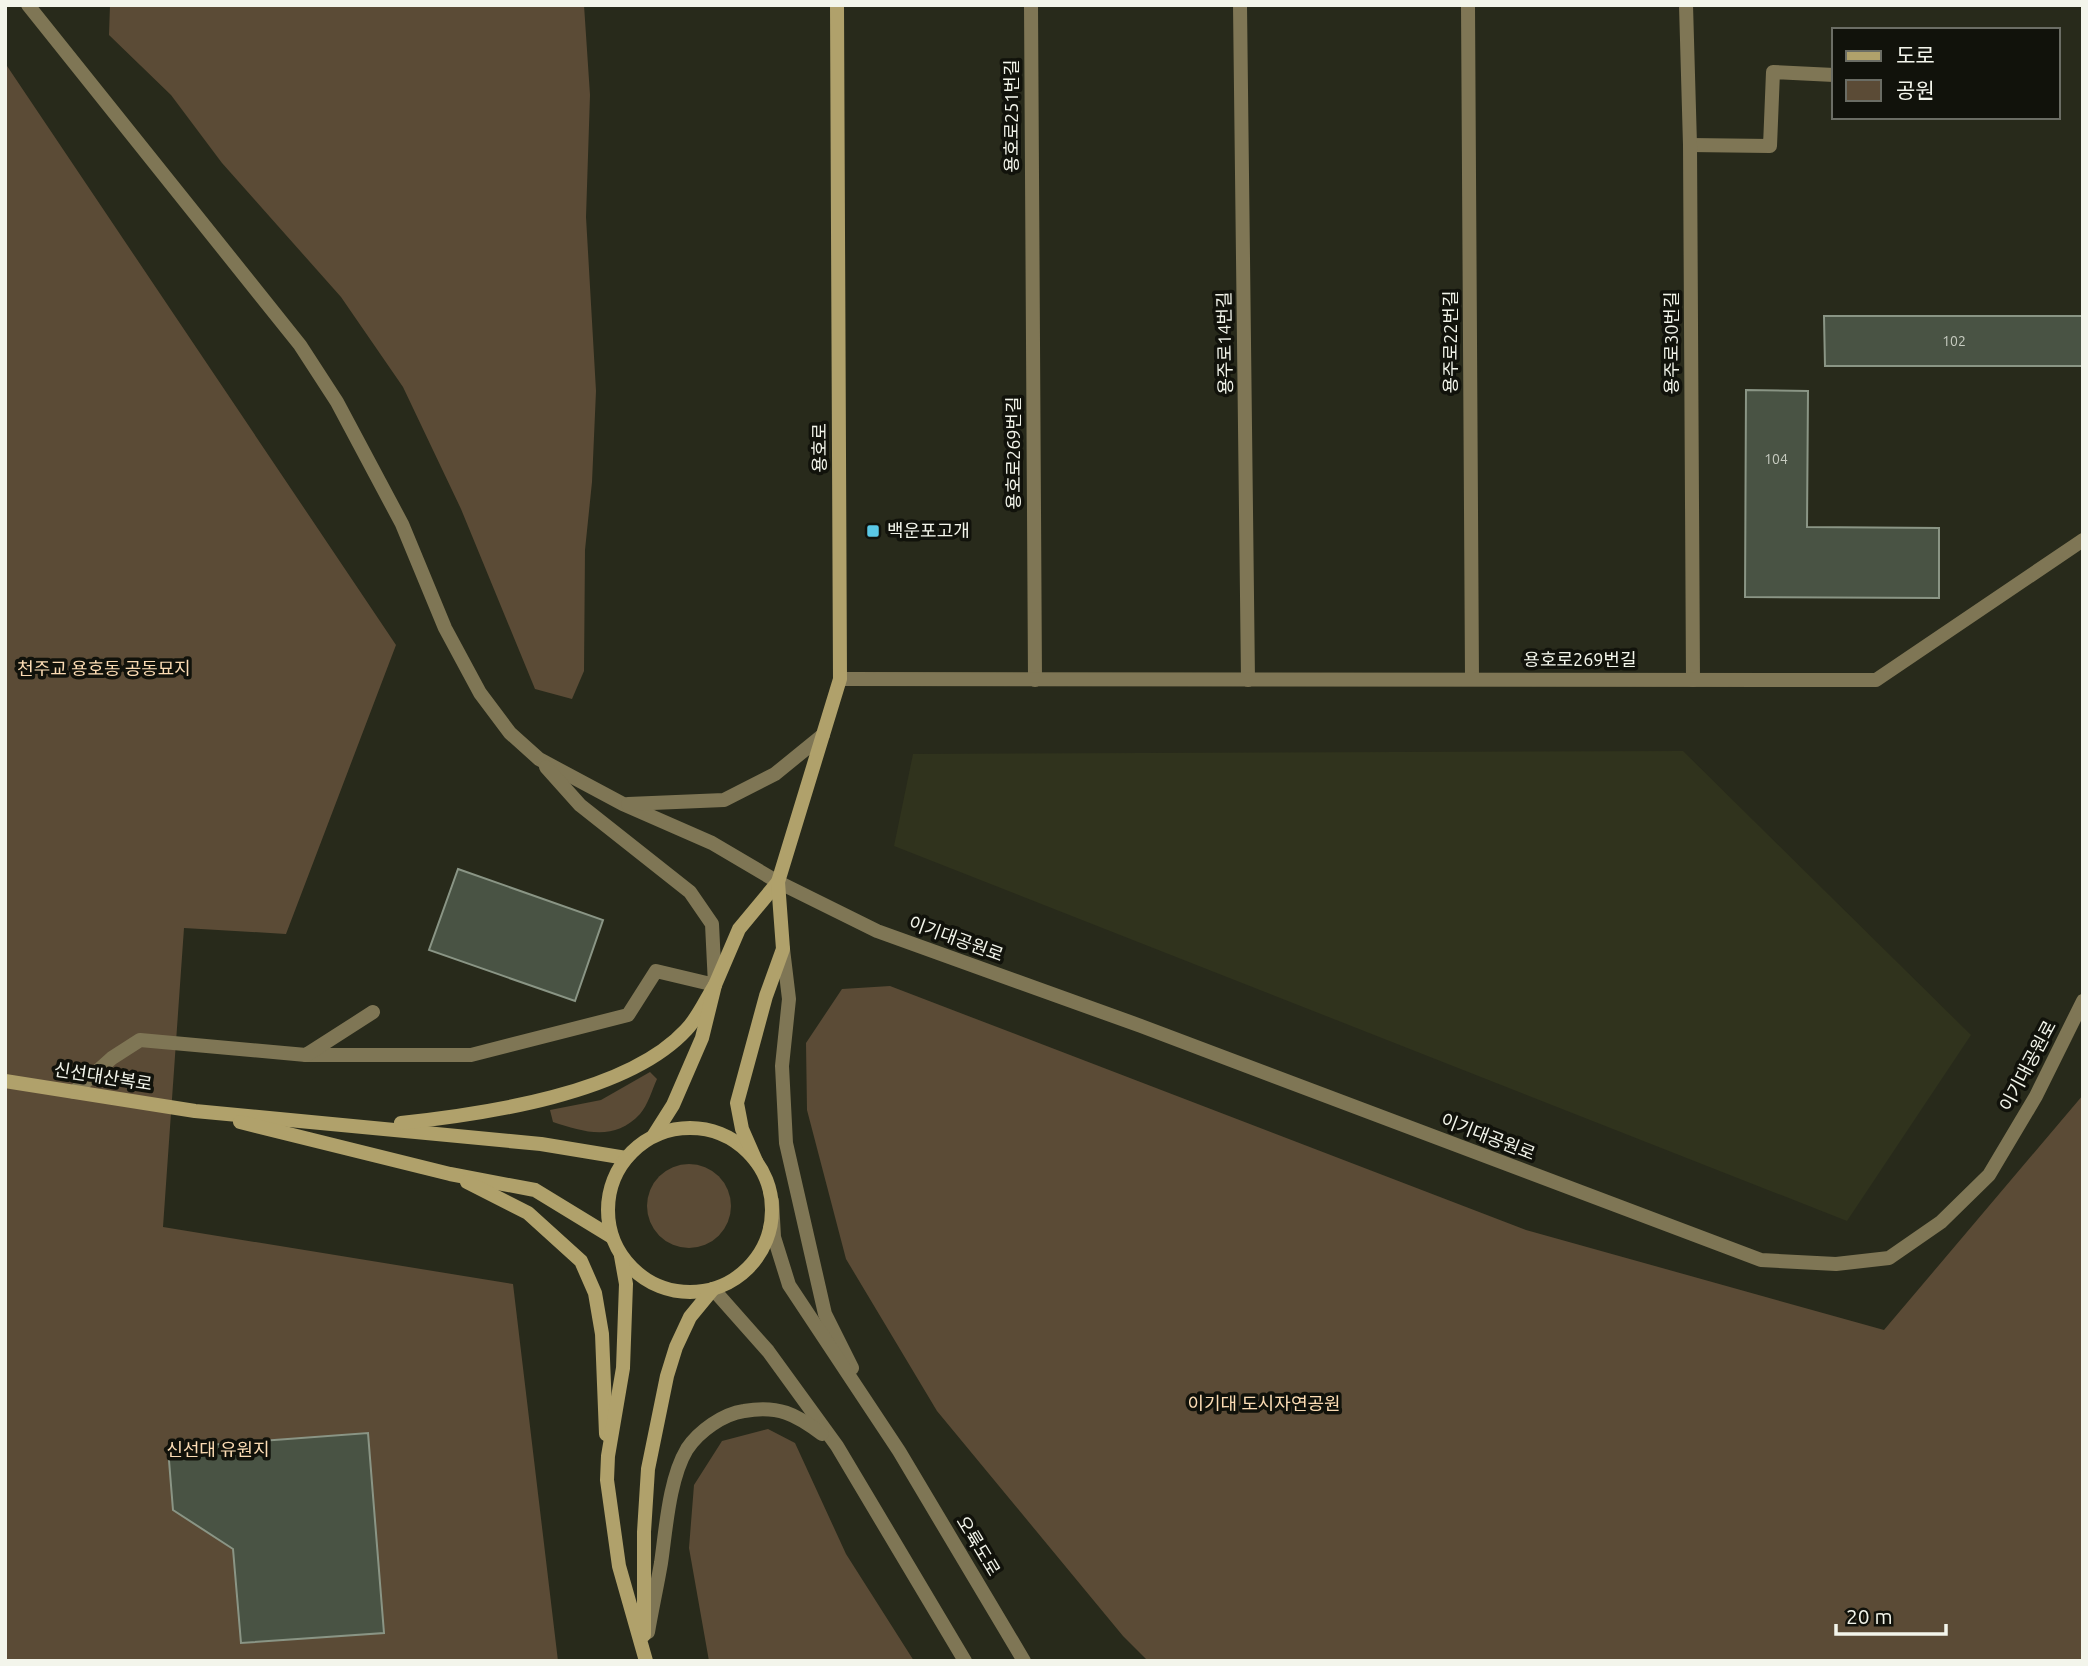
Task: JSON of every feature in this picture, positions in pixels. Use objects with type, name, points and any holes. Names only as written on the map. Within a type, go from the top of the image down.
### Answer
[{"type":"main road","name":"용호로","points":[[778,882],[840,679],[837,5]]},
{"type":"main road","points":[[621,1255],[639,1274],[662,1287],[687,1292],[713,1289],[734,1279],[752,1265],[764,1246],[771,1224],[772,1201],[767,1180],[742,1129],[737,1103],[766,996],[783,949],[778,882]]},
{"type":"main road","points":[[371,1127],[514,1107],[597,1084],[655,1056],[687,1030],[715,985],[739,929],[778,882]]},
{"type":"main road","points":[[654,1135],[673,1105],[702,1038],[715,985]]},
{"type":"main road","name":"신선대산복로","points":[[5,1081],[195,1111]]},
{"type":"main road","points":[[195,1111],[541,1144],[626,1158]]},
{"type":"main road","points":[[195,1111],[450,1174],[535,1190],[612,1237]]},
{"type":"main road","points":[[608,1456],[623,1368],[626,1284],[621,1255],[612,1237],[608,1209],[612,1182],[626,1158],[639,1145],[654,1135],[682,1128],[710,1130],[736,1142],[756,1161]]},
{"type":"main road","points":[[450,1174],[528,1213],[581,1261],[595,1293],[602,1334],[607,1480],[619,1566],[645,1656]]},
{"type":"main road","points":[[645,1656],[644,1532],[648,1469],[667,1376],[676,1347],[690,1317],[713,1289]]},
{"type":"street","points":[[28,5],[300,345],[337,402],[402,524],[445,628],[480,693],[510,733],[539,759],[580,805],[690,892],[712,924],[715,985],[656,971],[628,1015],[471,1055],[306,1055],[140,1040],[112,1058],[74,1092]]},
{"type":"street","name":"용호로251번길","points":[[1031,5],[1032,226]]},
{"type":"street","name":"용주로14번길","points":[[1240,5],[1248,680]]},
{"type":"street","name":"용주로22번길","points":[[1468,5],[1472,680]]},
{"type":"street","name":"용주로30번길","points":[[1686,5],[1690,145],[1693,680]]},
{"type":"street","points":[[1690,145],[1770,146],[1773,72],[1832,75]]},
{"type":"street","name":"용호로269번길","points":[[1032,226],[1035,680]]},
{"type":"street","name":"용호로269번길","points":[[840,679],[1876,680],[2083,540]]},
{"type":"street","points":[[623,804],[724,800],[775,774],[823,735]]},
{"type":"street","name":"이기대공원로","points":[[539,759],[623,804],[712,843],[778,882],[877,931],[1141,1026],[1761,1260],[1836,1264],[1889,1258],[1941,1222],[1989,1175],[2036,1096],[2083,1002]]},
{"type":"street","points":[[783,949],[789,999],[782,1066],[786,1143],[825,1314],[872,1410]]},
{"type":"street","points":[[306,1055],[373,1012]]},
{"type":"street","points":[[772,1201],[774,1237],[789,1285],[872,1410]]},
{"type":"street","points":[[713,1289],[768,1351],[837,1446],[965,1661]]},
{"type":"street","points":[[645,1656],[669,1508],[676,1477],[687,1448],[710,1426],[736,1412],[762,1408],[799,1416],[837,1446]]},
{"type":"street","name":"오륙도로","points":[[872,1410],[1024,1661]]},
{"type":"shaded area","points":[[1683,751],[1971,1035],[1847,1221],[894,846],[913,754]]},
{"type":"green space","points":[[110,5],[584,5],[590,95],[586,217],[596,391],[592,482],[585,550],[584,671],[572,699],[535,689],[461,509],[403,387],[341,297],[222,163],[171,95],[109,35]]},
{"type":"green space","points":[[5,63],[396,645],[286,934],[184,928],[163,1227],[513,1284],[558,1661],[5,1661]]},
{"type":"green space","name":"이기대 도시자연공원","points":[[890,986],[1526,1230],[1884,1330],[2083,1095],[2083,1661],[1148,1661],[1123,1636],[937,1411],[846,1259],[807,1110],[806,1043],[842,989]]},
{"type":"green space","points":[[650,1072],[657,1079],[645,1106],[630,1123],[620,1128],[598,1132],[553,1122],[550,1110],[601,1100]]},
{"type":"green space","points":[[681,1164],[697,1164],[713,1171],[724,1182],[731,1198],[728,1222],[719,1236],[697,1248],[681,1248],[665,1241],[654,1230],[647,1214],[647,1198],[654,1182],[665,1171]]},
{"type":"green space","points":[[768,1429],[795,1443],[846,1554],[914,1661],[709,1661],[689,1548],[694,1485],[722,1441]]},
{"type":"building","points":[[1824,316],[2083,316],[2083,366],[1825,366]]},
{"type":"building","points":[[1746,390],[1808,391],[1807,527],[1939,528],[1939,598],[1745,597]]},
{"type":"building","points":[[458,869],[603,920],[575,1001],[429,950]]},
{"type":"building","points":[[368,1433],[384,1633],[241,1643],[233,1549],[173,1510],[168,1448]]},
{"type":"place","name":"백운포고개","points":[[873,531]]},
{"type":"park label","name":"천주교 용호동 공동묘지","points":[[104,669]]},
{"type":"park label","name":"신선대 유원지","points":[[218,1450]]}]
